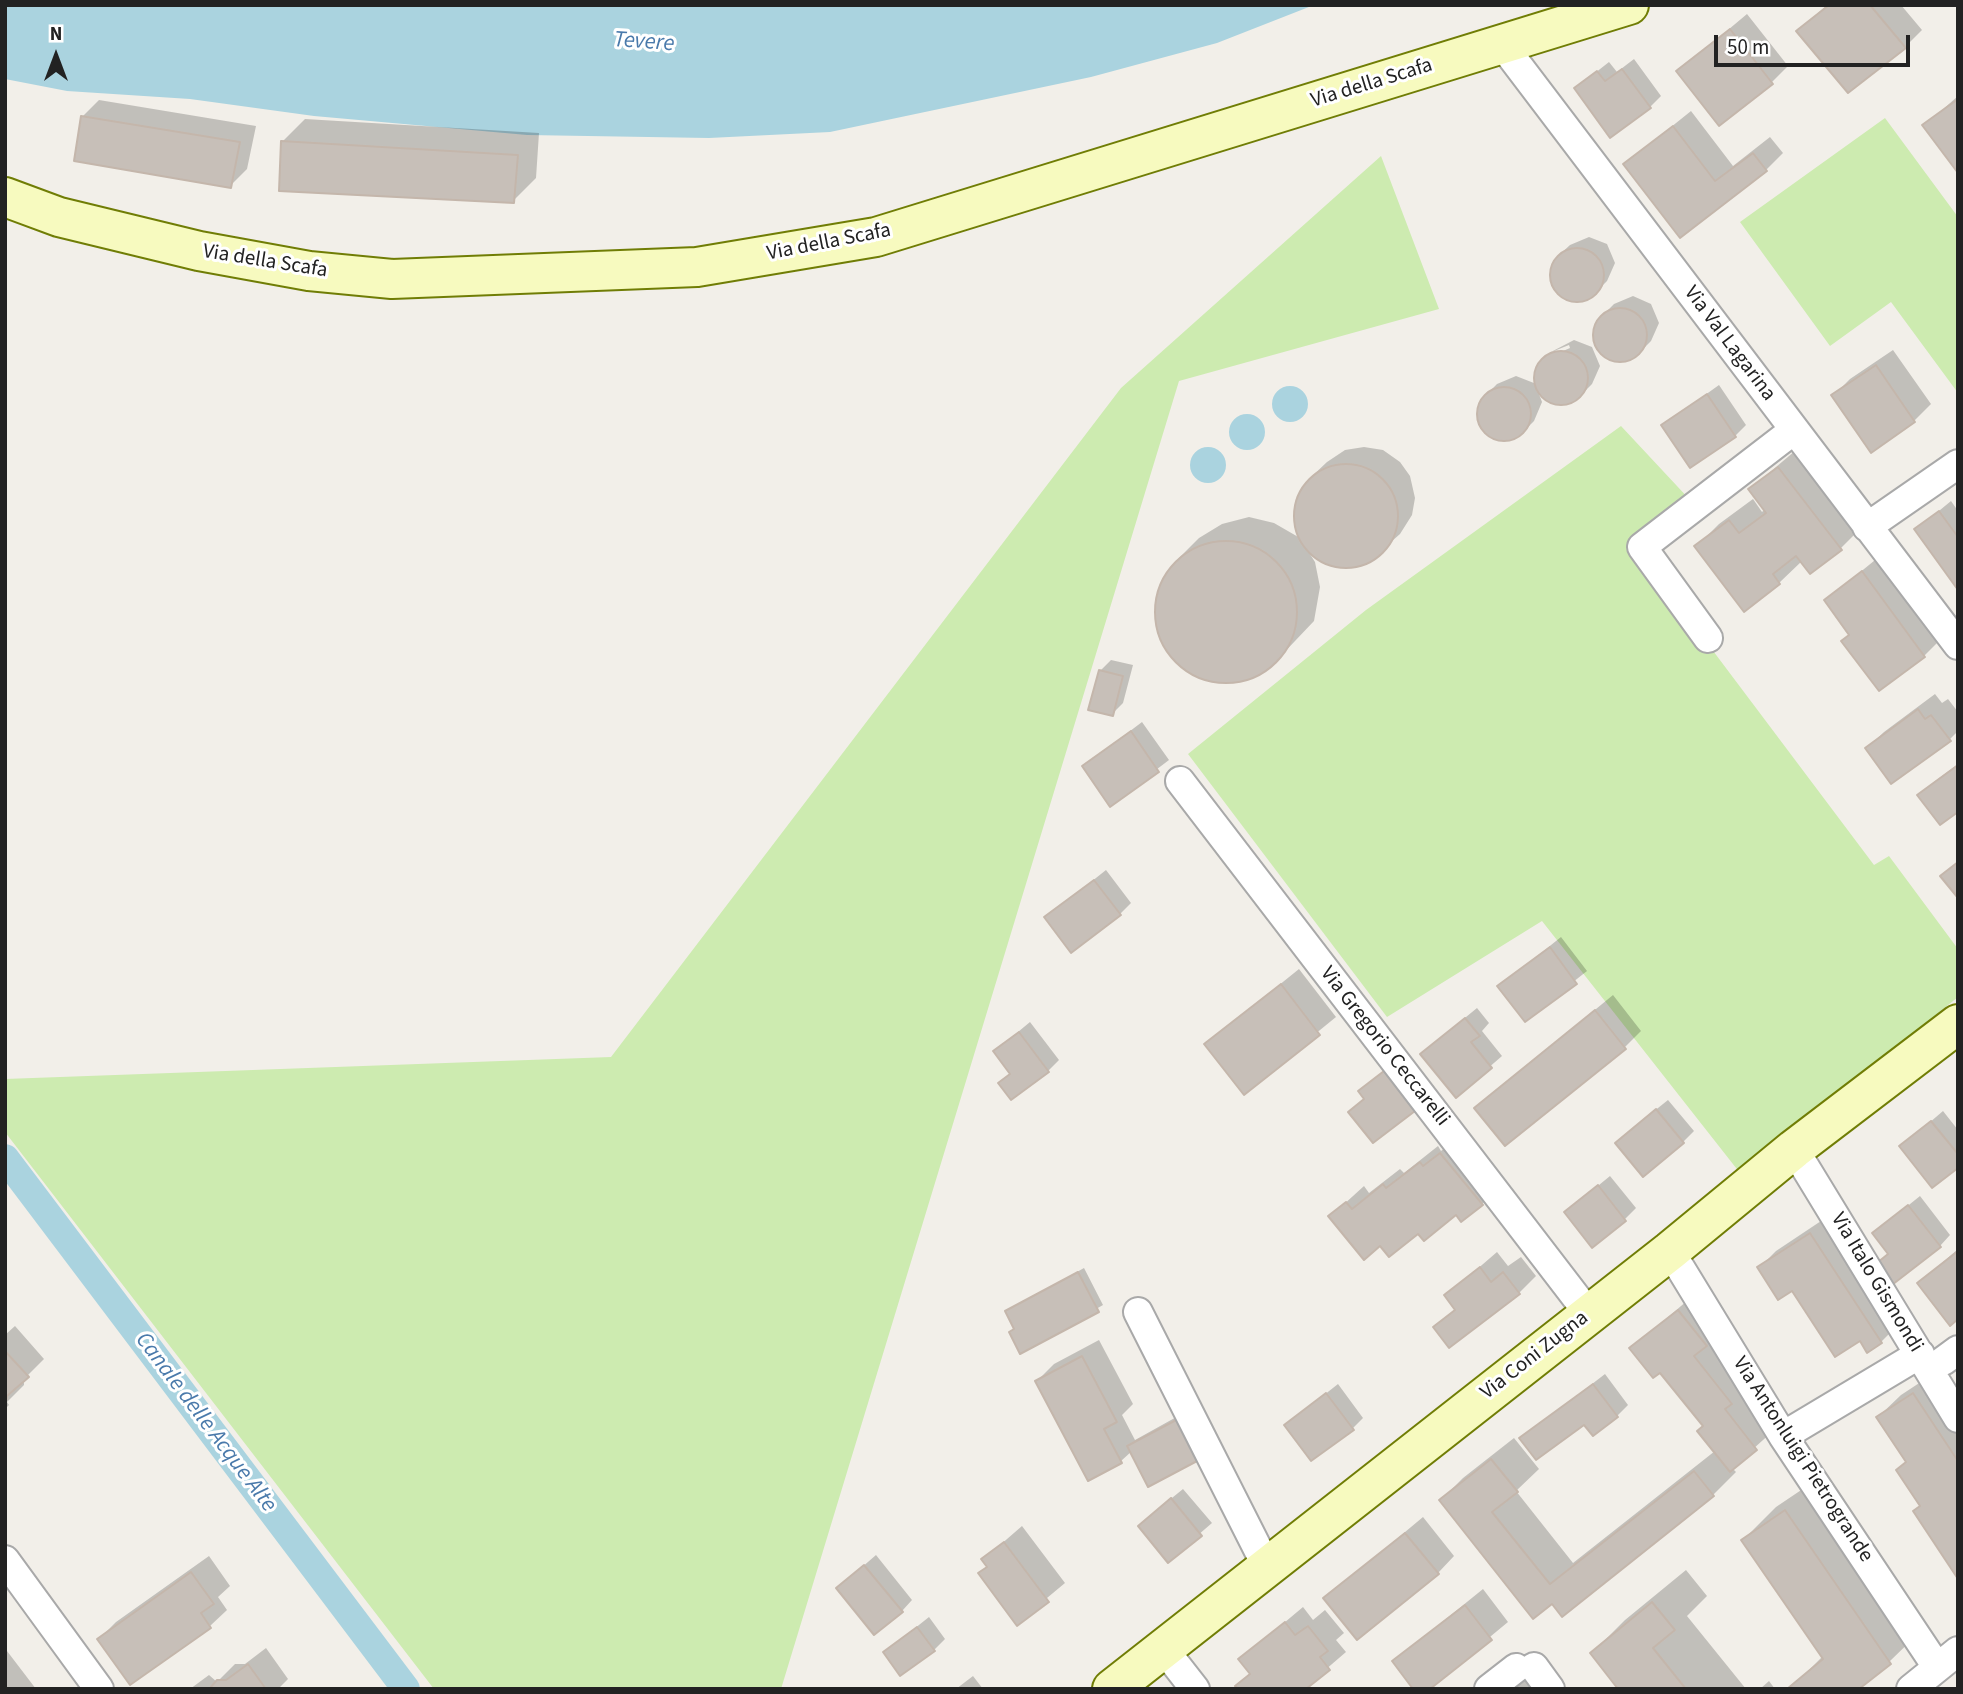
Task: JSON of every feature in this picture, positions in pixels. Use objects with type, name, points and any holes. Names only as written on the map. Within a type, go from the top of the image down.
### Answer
[{"type":"street","name":"Via della Scafa","points":[[5,197],[59,217],[199,251],[309,271],[392,279],[697,267],[876,237],[1629,5]]},
{"type":"street","name":"Via Val Lagarina","points":[[1501,43],[1958,645]]},
{"type":"street","points":[[1708,638],[1642,547],[1794,430]]},
{"type":"street","points":[[1867,527],[1958,464]]},
{"type":"street","name":"Via Gregorio Ceccarelli","points":[[1180,781],[1589,1314]]},
{"type":"street","name":"Via Coni Zugna","points":[[1112,1689],[1670,1251],[1794,1149],[1958,1024]]},
{"type":"street","name":"Via Italo Gismondi","points":[[1794,1149],[1940,1355],[1958,1418]]},
{"type":"street","name":"Via Antonluigi Pietrogrande","points":[[1670,1251],[1783,1436],[1947,1659]]},
{"type":"street","points":[[1138,1312],[1267,1567]]},
{"type":"street","points":[[1783,1436],[1940,1355]]},
{"type":"street","points":[[5,1560],[99,1689]]},
{"type":"street","points":[[1163,1648],[1195,1689]]},
{"type":"street","points":[[1911,1689],[1947,1659]]},
{"type":"street","points":[[1489,1689],[1533,1675]]},
{"type":"green space","points":[[1885,118],[1958,217],[1958,393],[1891,302],[1830,346],[1740,222]]},
{"type":"green space","points":[[1381,156],[1439,309],[1179,381],[781,1689],[434,1689],[5,1132],[5,1079],[611,1057],[1121,388]]},
{"type":"green space","points":[[1621,426],[1691,501],[1629,539],[1874,865],[1889,856],[1958,949],[1958,997],[1740,1173],[1542,921],[1387,1017],[1188,754],[1366,610]]},
{"type":"water","name":"Tevere","points":[[5,5],[1314,5],[1217,43],[1091,77],[830,132],[709,138],[527,135],[314,116],[190,99],[67,91],[5,79]]},
{"type":"water","points":[[1290,386],[1303,391],[1308,404],[1303,417],[1290,422],[1277,417],[1272,404],[1277,391]]},
{"type":"water","points":[[1247,414],[1260,419],[1265,432],[1260,445],[1247,450],[1234,445],[1229,432],[1234,419]]},
{"type":"water","points":[[1208,447],[1221,452],[1226,465],[1221,478],[1208,483],[1195,478],[1190,465],[1195,452]]},
{"type":"building","points":[[1829,5],[1870,5],[1906,48],[1848,93],[1796,31]]},
{"type":"building","points":[[1730,29],[1773,84],[1719,126],[1676,71]]},
{"type":"building","points":[[1622,69],[1651,108],[1610,138],[1574,88],[1597,71],[1605,81]]},
{"type":"building","points":[[1958,99],[1958,173],[1922,125]]},
{"type":"building","points":[[81,116],[240,142],[231,188],[74,161]]},
{"type":"building","points":[[1673,126],[1715,181],[1753,153],[1767,171],[1680,238],[1623,164]]},
{"type":"building","points":[[281,141],[518,155],[514,203],[279,191]]},
{"type":"building","points":[[1577,248],[1596,256],[1604,275],[1596,294],[1577,302],[1558,294],[1550,275],[1558,256]]},
{"type":"building","points":[[1620,308],[1639,316],[1647,335],[1639,354],[1620,362],[1601,354],[1593,335],[1601,316]]},
{"type":"building","points":[[1561,351],[1580,359],[1588,378],[1580,397],[1561,405],[1542,397],[1534,378],[1542,359]]},
{"type":"building","points":[[1876,365],[1915,422],[1871,453],[1831,395]]},
{"type":"building","points":[[1504,387],[1523,395],[1531,414],[1523,433],[1504,441],[1485,433],[1477,414],[1485,395]]},
{"type":"building","points":[[1707,394],[1736,437],[1690,468],[1661,425]]},
{"type":"building","points":[[1346,464],[1366,468],[1383,479],[1394,496],[1398,516],[1394,536],[1383,553],[1366,564],[1346,568],[1326,564],[1309,553],[1298,536],[1294,516],[1298,496],[1309,479],[1326,468]]},
{"type":"building","points":[[1778,467],[1842,550],[1810,574],[1796,556],[1773,574],[1780,584],[1744,612],[1694,546],[1729,520],[1739,533],[1766,513],[1748,489]]},
{"type":"building","points":[[1939,511],[1958,537],[1958,590],[1914,529]]},
{"type":"building","points":[[1226,541],[1253,546],[1277,561],[1292,585],[1297,612],[1292,639],[1277,663],[1253,678],[1226,683],[1199,678],[1175,663],[1160,639],[1155,612],[1160,585],[1175,561],[1199,546]]},
{"type":"building","points":[[1862,571],[1925,657],[1879,691],[1841,641],[1849,635],[1824,600]]},
{"type":"building","points":[[1099,670],[1123,676],[1113,716],[1088,710]]},
{"type":"building","points":[[1918,709],[1925,719],[1931,715],[1951,741],[1891,784],[1865,748]]},
{"type":"building","points":[[1131,731],[1159,772],[1110,807],[1082,766]]},
{"type":"building","points":[[1958,765],[1958,812],[1940,825],[1917,795]]},
{"type":"building","points":[[1958,862],[1958,898],[1940,876]]},
{"type":"building","points":[[1094,880],[1121,915],[1071,953],[1044,917]]},
{"type":"building","points":[[1550,947],[1577,984],[1525,1022],[1497,986]]},
{"type":"building","points":[[1281,984],[1320,1035],[1244,1095],[1204,1044]]},
{"type":"building","points":[[1595,1010],[1626,1049],[1505,1146],[1474,1108]]},
{"type":"building","points":[[1465,1018],[1480,1036],[1471,1042],[1492,1068],[1456,1098],[1420,1054]]},
{"type":"building","points":[[1019,1032],[1049,1072],[1011,1100],[998,1083],[1010,1074],[993,1051]]},
{"type":"building","points":[[1384,1071],[1415,1111],[1373,1143],[1348,1112],[1364,1099],[1358,1091]]},
{"type":"building","points":[[1656,1109],[1684,1143],[1643,1177],[1615,1143]]},
{"type":"building","points":[[1931,1121],[1958,1154],[1958,1168],[1932,1188],[1899,1146]]},
{"type":"building","points":[[1440,1153],[1483,1205],[1461,1222],[1456,1215],[1424,1241],[1418,1234],[1389,1257],[1380,1246],[1364,1260],[1328,1216],[1346,1202],[1352,1209],[1383,1184],[1386,1188],[1420,1162],[1423,1166]]},
{"type":"building","points":[[1598,1185],[1626,1221],[1592,1248],[1564,1212]]},
{"type":"building","points":[[1908,1205],[1941,1247],[1888,1288],[1872,1267],[1888,1254],[1872,1233]]},
{"type":"building","points":[[1810,1233],[1882,1343],[1867,1353],[1860,1341],[1835,1357],[1792,1291],[1778,1300],[1757,1267]]},
{"type":"building","points":[[1958,1251],[1958,1319],[1950,1326],[1917,1283]]},
{"type":"building","points":[[1480,1267],[1491,1282],[1503,1272],[1520,1294],[1449,1348],[1433,1327],[1455,1310],[1444,1295]]},
{"type":"building","points":[[1078,1272],[1099,1312],[1020,1354],[1009,1332],[1014,1329],[1005,1311]]},
{"type":"building","points":[[1678,1310],[1707,1346],[1694,1356],[1732,1404],[1725,1409],[1757,1450],[1730,1472],[1697,1431],[1703,1426],[1660,1373],[1653,1378],[1629,1348]]},
{"type":"building","points":[[5,1351],[29,1377],[7,1396],[5,1406]]},
{"type":"building","points":[[1082,1356],[1117,1422],[1104,1429],[1122,1463],[1088,1481],[1035,1381]]},
{"type":"building","points":[[1593,1384],[1618,1417],[1593,1436],[1584,1425],[1536,1460],[1519,1438]]},
{"type":"building","points":[[1326,1393],[1354,1430],[1311,1461],[1284,1425]]},
{"type":"building","points":[[1913,1393],[1958,1461],[1958,1579],[1913,1511],[1920,1506],[1896,1470],[1906,1462],[1876,1417]]},
{"type":"building","points":[[1178,1419],[1199,1460],[1148,1487],[1127,1446]]},
{"type":"building","points":[[1491,1459],[1518,1492],[1492,1512],[1550,1584],[1694,1471],[1714,1496],[1562,1617],[1552,1604],[1533,1619],[1439,1500]]},
{"type":"building","points":[[1171,1498],[1202,1536],[1168,1563],[1138,1526]]},
{"type":"building","points":[[1785,1510],[1891,1664],[1859,1689],[1787,1689],[1823,1659],[1741,1540]]},
{"type":"building","points":[[1405,1533],[1439,1574],[1357,1640],[1323,1598]]},
{"type":"building","points":[[1004,1542],[1049,1602],[1017,1626],[978,1573],[987,1567],[981,1559]]},
{"type":"building","points":[[864,1565],[903,1612],[874,1635],[836,1588]]},
{"type":"building","points":[[191,1572],[214,1604],[201,1613],[211,1628],[130,1685],[97,1639]]},
{"type":"building","points":[[1652,1602],[1675,1630],[1653,1648],[1686,1689],[1618,1689],[1590,1653]]},
{"type":"building","points":[[1465,1605],[1492,1640],[1430,1689],[1413,1689],[1392,1661]]},
{"type":"building","points":[[1285,1622],[1295,1635],[1308,1626],[1328,1651],[1320,1657],[1330,1670],[1306,1689],[1238,1689],[1235,1686],[1250,1674],[1238,1659]]},
{"type":"building","points":[[917,1627],[935,1651],[900,1676],[883,1652]]},
{"type":"building","points":[[248,1664],[266,1689],[209,1689],[217,1680],[226,1680]]},
{"type":"waterway","name":"Canale delle Acque Alte","points":[[5,1158],[406,1689]]}]
